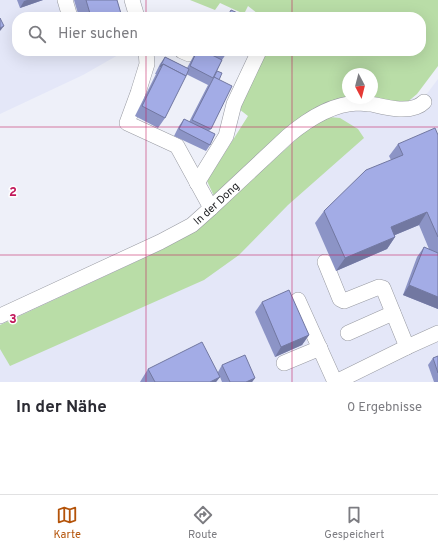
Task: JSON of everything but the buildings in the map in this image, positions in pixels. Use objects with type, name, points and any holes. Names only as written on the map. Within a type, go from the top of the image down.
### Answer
[{"type":"street","points":[[65,0],[69,12]]},
{"type":"street","points":[[132,0],[136,12]]},
{"type":"street","points":[[146,56],[147,64],[127,123],[177,146],[211,208]]},
{"type":"street","points":[[198,183],[226,136],[234,104],[257,56]]},
{"type":"street","name":"In der Dong","points":[[0,316],[160,242],[192,225],[288,136],[320,113],[332,108],[359,103],[407,109],[416,107],[424,102]]},
{"type":"street","points":[[325,262],[340,299],[344,301],[379,287],[383,288],[408,347]]},
{"type":"street","points":[[298,300],[336,382],[438,333]]},
{"type":"street","points":[[348,333],[394,313]]},
{"type":"street","points":[[284,363],[320,348]]},
{"type":"shaded area","points":[[0,0],[110,0],[115,12],[12,12],[12,56],[116,56],[83,75],[0,114]]},
{"type":"shaded area","points":[[438,79],[438,382],[0,382],[0,320],[160,242],[288,136],[359,104],[378,104],[378,95],[423,99]]},
{"type":"green space","points":[[190,0],[438,0],[438,66],[417,94],[405,104],[378,102],[378,68],[342,68],[342,100],[337,100],[214,196],[207,181],[248,116],[239,109],[265,56],[426,56],[426,12],[256,12],[248,6],[245,12],[240,12],[220,3],[215,10]]},
{"type":"green space","points":[[329,117],[340,118],[358,129],[364,138],[288,205],[239,255],[204,280],[10,366],[0,349],[0,325],[161,250],[196,231],[313,124]]}]
